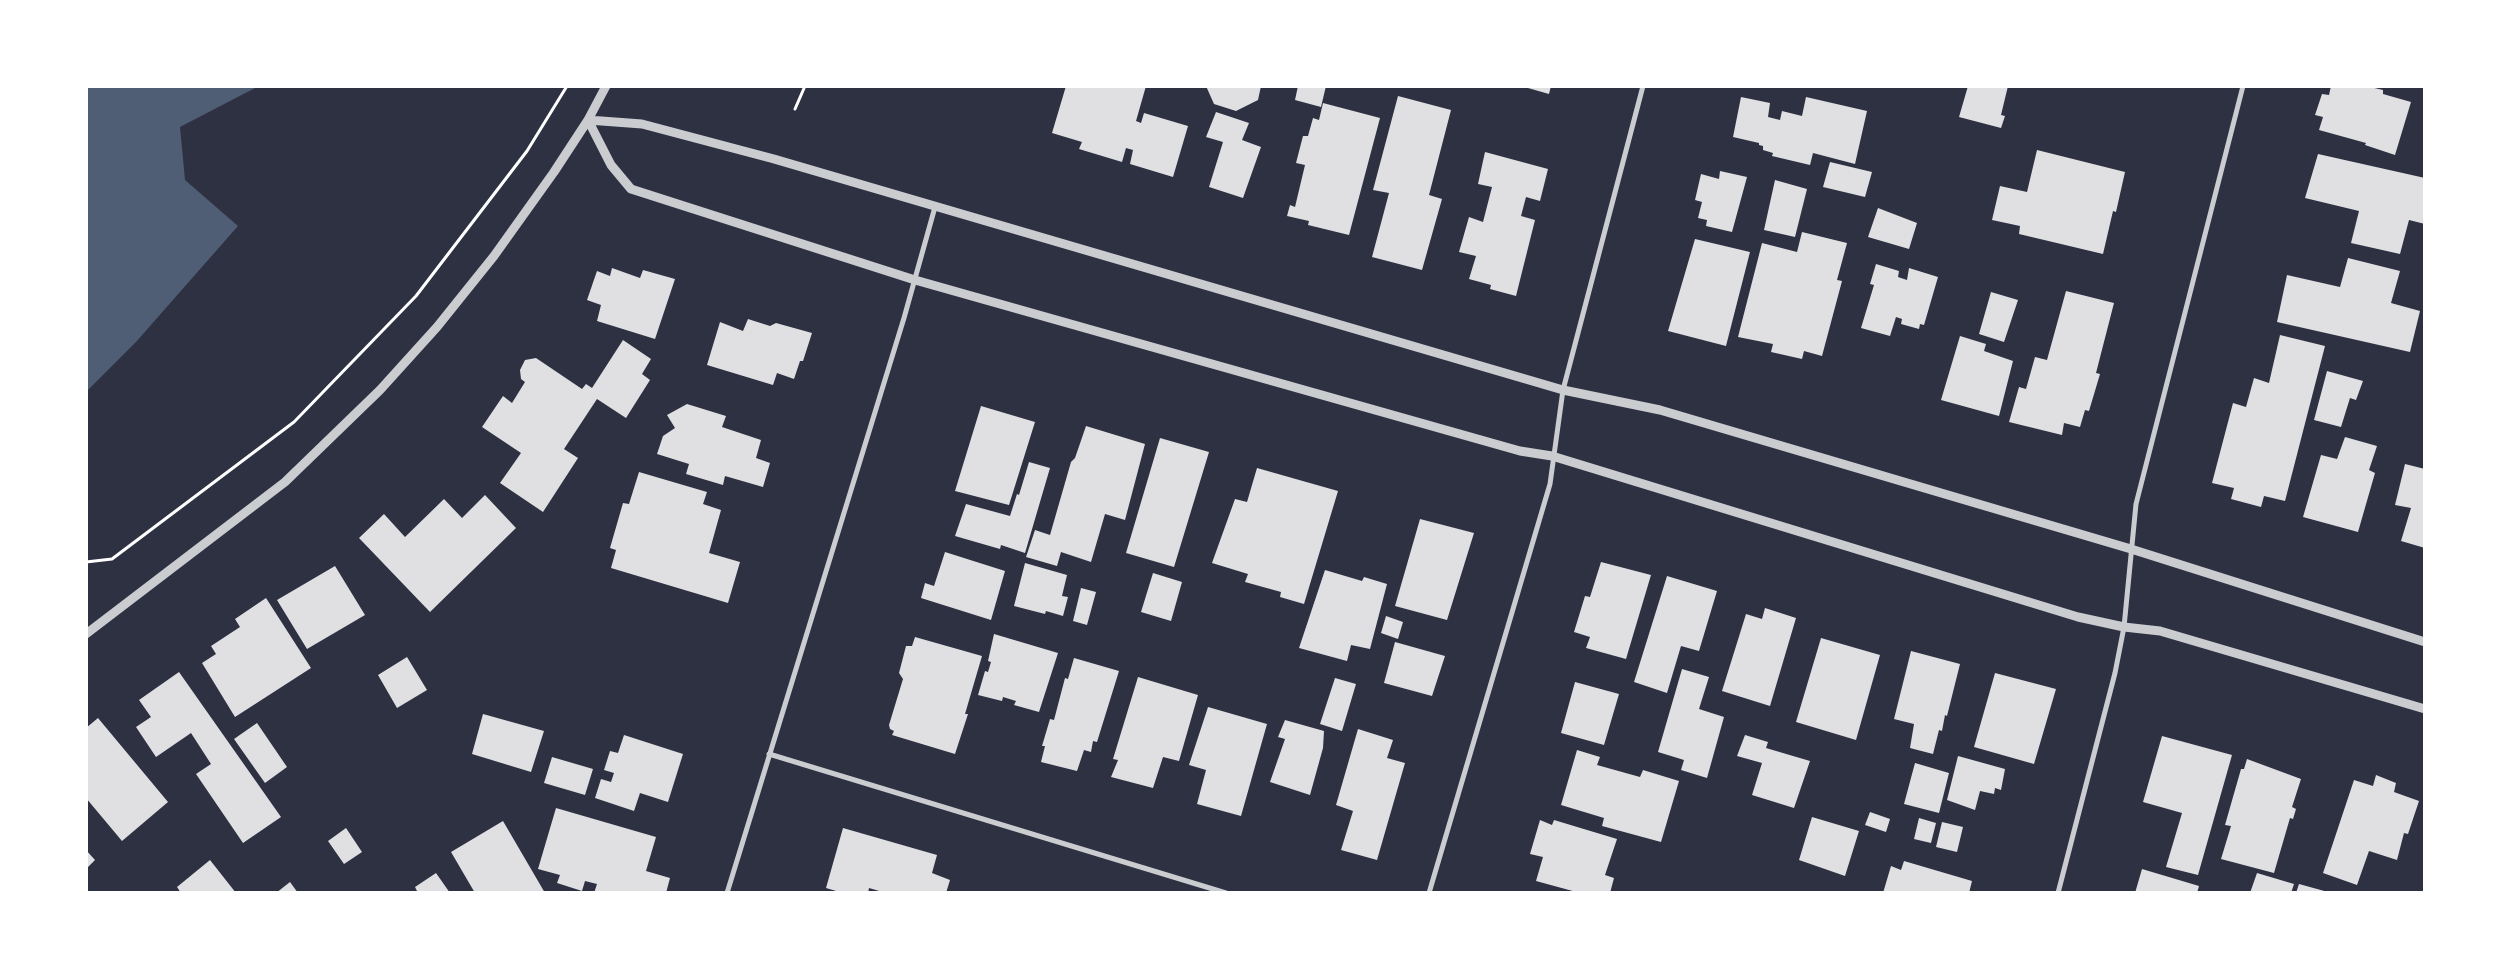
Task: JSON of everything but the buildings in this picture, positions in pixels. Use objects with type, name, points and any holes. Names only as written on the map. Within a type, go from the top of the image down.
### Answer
[{"type":"street","points":[[86,634],[285,482],[322,449],[380,390],[436,327],[494,256],[588,120],[606,86]]},
{"type":"street","points":[[1429,893],[1548,491],[1563,390],[1643,86]]},
{"type":"street","points":[[2058,893],[2115,673],[2124,627],[2136,504],[2243,86]]},
{"type":"street","points":[[588,120],[642,124],[774,159],[1563,390],[1660,410],[2131,549],[2425,642]]},
{"type":"street","points":[[588,120],[611,165],[631,189],[915,280],[1510,448],[1552,456],[2078,617],[2124,627],[2160,631],[2425,709]]},
{"type":"street","points":[[727,893],[915,280],[935,207]]},
{"type":"street","points":[[769,754],[1226,893]]},
{"type":"path","points":[[86,562],[112,559],[294,422],[416,296],[527,151],[567,86]]},
{"type":"path","points":[[796,109],[805,86]]},
{"type":"water","points":[[86,86],[259,86],[180,127],[185,180],[238,226],[136,342],[86,392]]}]
